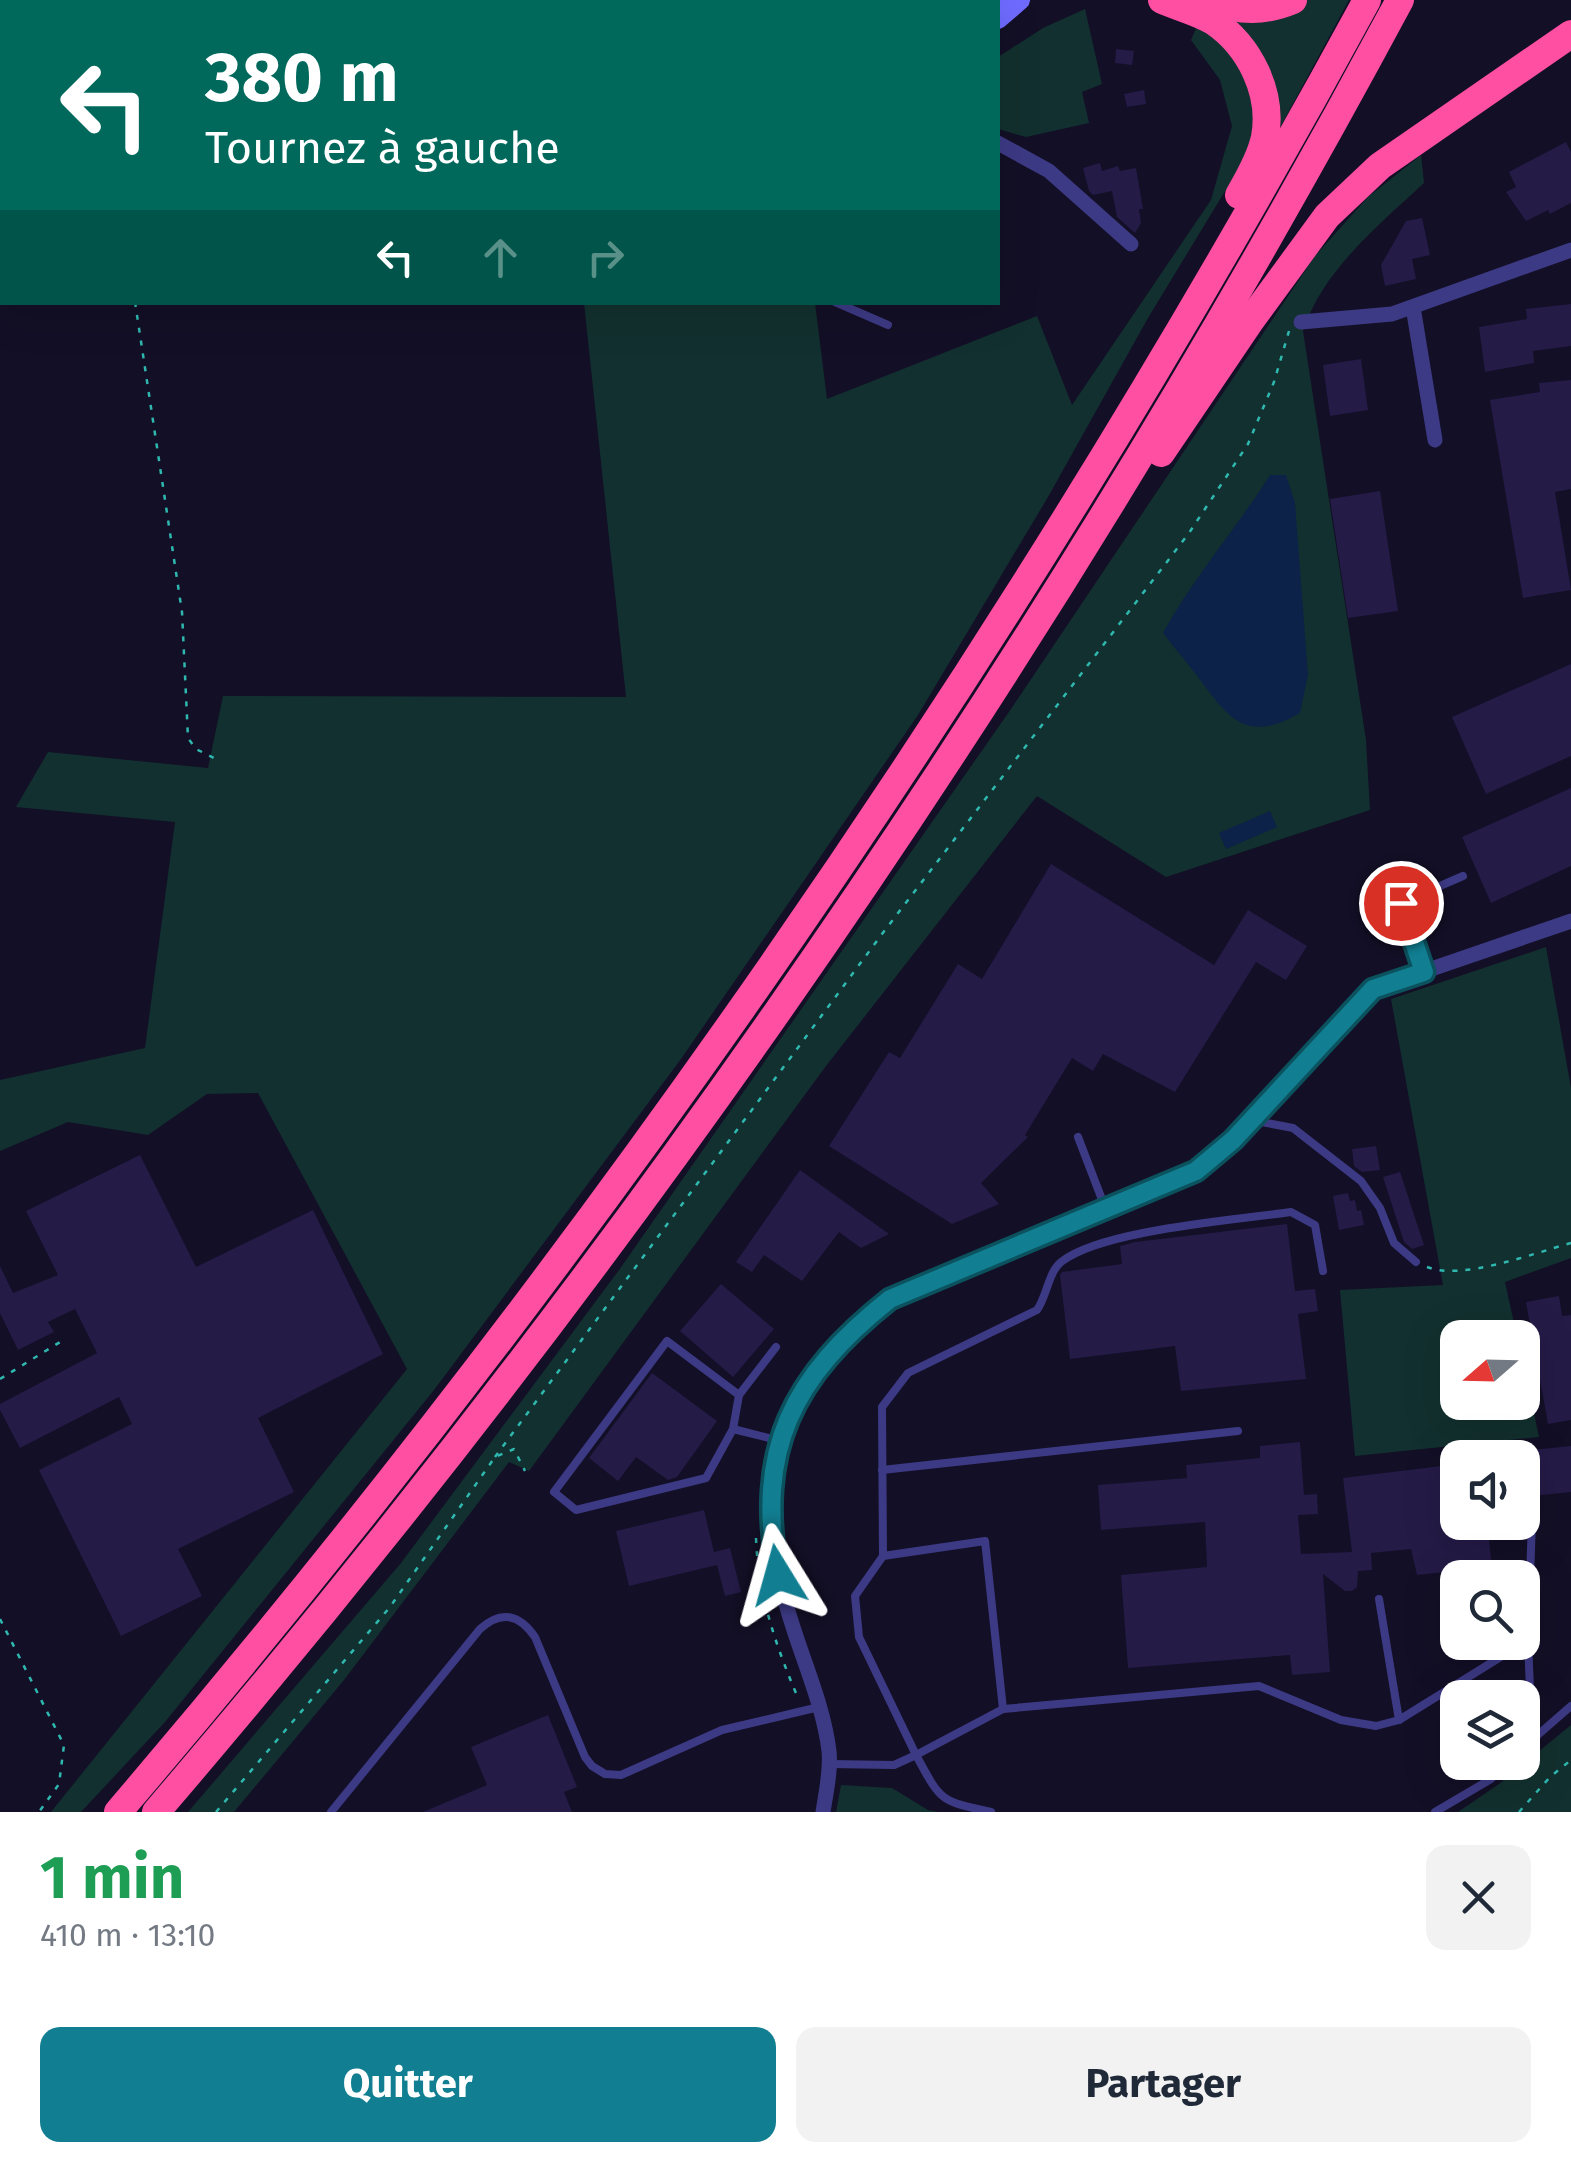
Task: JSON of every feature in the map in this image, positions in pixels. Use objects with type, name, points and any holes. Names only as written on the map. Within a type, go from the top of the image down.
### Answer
[{"type":"highway","points":[[1162,0],[1212,21],[1243,48],[1267,107],[1265,140],[1247,182],[1173,317],[1178,334]]},
{"type":"highway","points":[[1211,0],[1232,8],[1258,10],[1293,0]]},
{"type":"highway","points":[[118,1812],[383,1493],[532,1300],[660,1126],[907,768],[1042,559],[1178,334],[1368,0]]},
{"type":"highway","points":[[156,1812],[379,1544],[504,1386],[664,1170],[926,790],[1126,477],[1260,252],[1400,0]]},
{"type":"highway","points":[[1126,477],[1145,476],[1326,216],[1380,166],[1571,34]]},
{"type":"street","points":[[1000,16],[1020,0]]},
{"type":"street","points":[[1000,144],[1049,172],[1131,244]]},
{"type":"street","points":[[1301,322],[1392,314],[1571,250]]},
{"type":"street","points":[[1413,306],[1435,440]]},
{"type":"street","points":[[824,1812],[829,1764],[782,1591],[771,1537],[770,1498],[780,1441],[792,1409],[819,1365],[890,1299],[1196,1171],[1251,1120],[1373,989],[1571,921]]},
{"type":"lane","points":[[842,305],[888,325]]},
{"type":"lane","points":[[1424,972],[1401,903],[1462,876]]},
{"type":"lane","points":[[1251,1120],[1293,1128],[1361,1181],[1380,1208],[1394,1244],[1416,1262]]},
{"type":"lane","points":[[1078,1136],[1106,1210]]},
{"type":"lane","points":[[990,1812],[938,1796],[859,1636],[855,1596],[883,1556],[882,1407],[908,1373],[1037,1310],[1058,1264],[1122,1237],[1290,1212],[1315,1225],[1323,1271]]},
{"type":"lane","points":[[738,1395],[667,1341],[554,1492],[576,1510],[706,1478],[734,1429],[738,1395],[776,1347]]},
{"type":"lane","points":[[734,1429],[780,1441]]},
{"type":"lane","points":[[882,1470],[1238,1431]]},
{"type":"lane","points":[[883,1556],[985,1541],[1003,1709]]},
{"type":"lane","points":[[1379,1599],[1399,1720]]},
{"type":"lane","points":[[331,1812],[480,1629],[496,1617],[518,1618],[527,1625],[585,1756],[596,1769],[612,1776],[635,1770],[722,1730],[811,1708]]},
{"type":"lane","points":[[829,1764],[894,1765],[1003,1709],[1259,1686],[1341,1720],[1376,1726],[1399,1720],[1496,1660]]},
{"type":"lane","points":[[1540,1733],[1571,1706]]},
{"type":"lane","points":[[1435,1812],[1487,1780]]},
{"type":"path","points":[[135,305],[182,612],[188,738],[196,749],[216,759]]},
{"type":"path","points":[[216,1812],[390,1607],[495,1458],[882,934],[1190,532],[1248,444],[1274,382],[1284,340],[1290,327],[1301,322]]},
{"type":"path","points":[[1416,1262],[1440,1272],[1492,1264],[1571,1243]]},
{"type":"path","points":[[0,1379],[65,1339]]},
{"type":"path","points":[[495,1458],[514,1450],[526,1471]]},
{"type":"path","points":[[756,1532],[757,1570],[775,1644],[811,1708]]},
{"type":"path","points":[[0,1619],[64,1745],[59,1784],[39,1812]]},
{"type":"path","points":[[1518,1812],[1571,1760]]},
{"type":"green space","points":[[1208,0],[1349,0],[1282,124],[1233,178],[1148,318],[1048,497],[918,715],[681,1059],[434,1390],[165,1722],[81,1812],[51,1812],[407,1369],[258,1093],[207,1094],[148,1135],[68,1122],[0,1151],[0,1080],[145,1048],[175,822],[16,807],[48,752],[208,768],[223,696],[626,697],[584,305],[815,305],[827,399],[1037,316],[1072,405],[1211,200],[1232,126],[1220,80],[1191,40]]},
{"type":"green space","points":[[1085,9],[1102,84],[1082,92],[1089,123],[1026,137],[1000,130],[1000,56],[1043,28]]},
{"type":"green space","points":[[1421,155],[1424,183],[1338,269],[1303,331],[1366,740],[1370,810],[1166,877],[1037,796],[826,1066],[529,1471],[509,1462],[344,1680],[234,1812],[188,1812],[401,1563],[619,1270],[1011,709],[1315,256],[1368,197]]},
{"type":"green space","points":[[1546,947],[1571,1088],[1571,1258],[1505,1282],[1513,1320],[1440,1320],[1440,1420],[1535,1420],[1539,1437],[1440,1440],[1440,1447],[1355,1456],[1340,1290],[1443,1285],[1391,999]]},
{"type":"green space","points":[[1571,1725],[1571,1812],[1458,1812],[1504,1780],[1540,1780],[1540,1750]]},
{"type":"green space","points":[[841,1785],[892,1788],[938,1812],[836,1812]]},
{"type":"water","points":[[1270,475],[1286,475],[1295,503],[1308,675],[1300,713],[1281,722],[1252,726],[1240,722],[1219,705],[1163,633]]},
{"type":"water","points":[[1270,811],[1277,827],[1226,849],[1219,833]]},
{"type":"building","points":[[1116,49],[1134,51],[1132,65],[1115,63]]},
{"type":"building","points":[[1144,90],[1146,104],[1127,107],[1124,94]]},
{"type":"building","points":[[1566,142],[1571,152],[1571,203],[1526,221],[1506,192],[1516,187],[1509,172]]},
{"type":"building","points":[[1100,163],[1102,171],[1118,166],[1120,171],[1136,168],[1143,209],[1139,209],[1141,223],[1135,233],[1117,217],[1112,191],[1093,195],[1089,191],[1083,168]]},
{"type":"building","points":[[1422,218],[1430,255],[1412,259],[1416,279],[1385,286],[1381,265],[1406,221]]},
{"type":"building","points":[[1571,304],[1571,346],[1533,351],[1534,363],[1485,372],[1479,327],[1527,319],[1526,309]]},
{"type":"building","points":[[1361,359],[1368,410],[1330,416],[1323,365]]},
{"type":"building","points":[[1571,380],[1571,489],[1555,492],[1571,590],[1523,598],[1490,400],[1540,392],[1539,383]]},
{"type":"building","points":[[1380,491],[1398,611],[1348,618],[1330,499]]},
{"type":"building","points":[[1571,664],[1571,756],[1486,794],[1452,717]]},
{"type":"building","points":[[1571,788],[1571,866],[1491,903],[1462,837]]},
{"type":"building","points":[[1051,864],[1214,965],[1248,910],[1307,946],[1286,980],[1256,962],[1175,1092],[1103,1054],[1093,1071],[1072,1058],[1025,1135],[1028,1137],[981,1183],[999,1204],[952,1224],[829,1146],[889,1052],[900,1058],[958,964],[982,979]]},
{"type":"building","points":[[1376,1146],[1380,1170],[1362,1172],[1354,1166],[1352,1149]]},
{"type":"building","points":[[140,1155],[196,1267],[313,1210],[383,1354],[258,1418],[294,1492],[178,1549],[202,1596],[121,1636],[39,1470],[132,1424],[119,1397],[20,1448],[0,1404],[97,1353],[75,1309],[48,1322],[54,1332],[18,1350],[0,1313],[0,1266],[13,1293],[58,1275],[26,1211]]},
{"type":"building","points":[[800,1170],[889,1234],[861,1248],[839,1232],[802,1281],[764,1255],[752,1272],[736,1262]]},
{"type":"building","points":[[1400,1172],[1424,1245],[1412,1249],[1404,1242],[1383,1177]]},
{"type":"building","points":[[1348,1193],[1350,1201],[1355,1200],[1357,1211],[1361,1210],[1364,1225],[1339,1230],[1333,1196]]},
{"type":"building","points":[[1287,1224],[1295,1291],[1315,1289],[1318,1311],[1298,1314],[1306,1379],[1181,1391],[1175,1346],[1070,1359],[1062,1272],[1122,1264],[1120,1246],[1135,1242]]},
{"type":"building","points":[[721,1284],[774,1329],[733,1377],[680,1331]]},
{"type":"building","points":[[1559,1296],[1562,1316],[1571,1315],[1571,1420],[1548,1424],[1540,1380],[1540,1320],[1529,1320],[1526,1302]]},
{"type":"building","points":[[652,1373],[717,1421],[677,1477],[668,1480],[636,1457],[618,1481],[589,1458]]},
{"type":"building","points":[[1300,1442],[1304,1495],[1317,1494],[1318,1514],[1298,1515],[1301,1554],[1352,1552],[1343,1478],[1440,1466],[1440,1540],[1489,1540],[1491,1560],[1440,1560],[1440,1573],[1417,1575],[1411,1549],[1371,1553],[1372,1570],[1358,1571],[1357,1587],[1352,1591],[1345,1591],[1323,1574],[1330,1672],[1292,1675],[1290,1655],[1128,1668],[1121,1575],[1207,1567],[1205,1522],[1101,1530],[1098,1485],[1187,1478],[1186,1465],[1260,1458],[1260,1446]]},
{"type":"building","points":[[1571,1446],[1571,1492],[1540,1495],[1540,1449]]},
{"type":"building","points":[[704,1510],[714,1552],[730,1548],[741,1592],[725,1596],[717,1565],[629,1586],[616,1531]]},
{"type":"building","points":[[548,1715],[577,1787],[564,1792],[572,1812],[423,1812],[487,1785],[471,1747]]},
{"type":"route","points":[[778,1575],[771,1537],[774,1460],[792,1409],[819,1365],[890,1299],[1196,1171],[1233,1140],[1373,989],[1424,972],[1401,903]]}]
